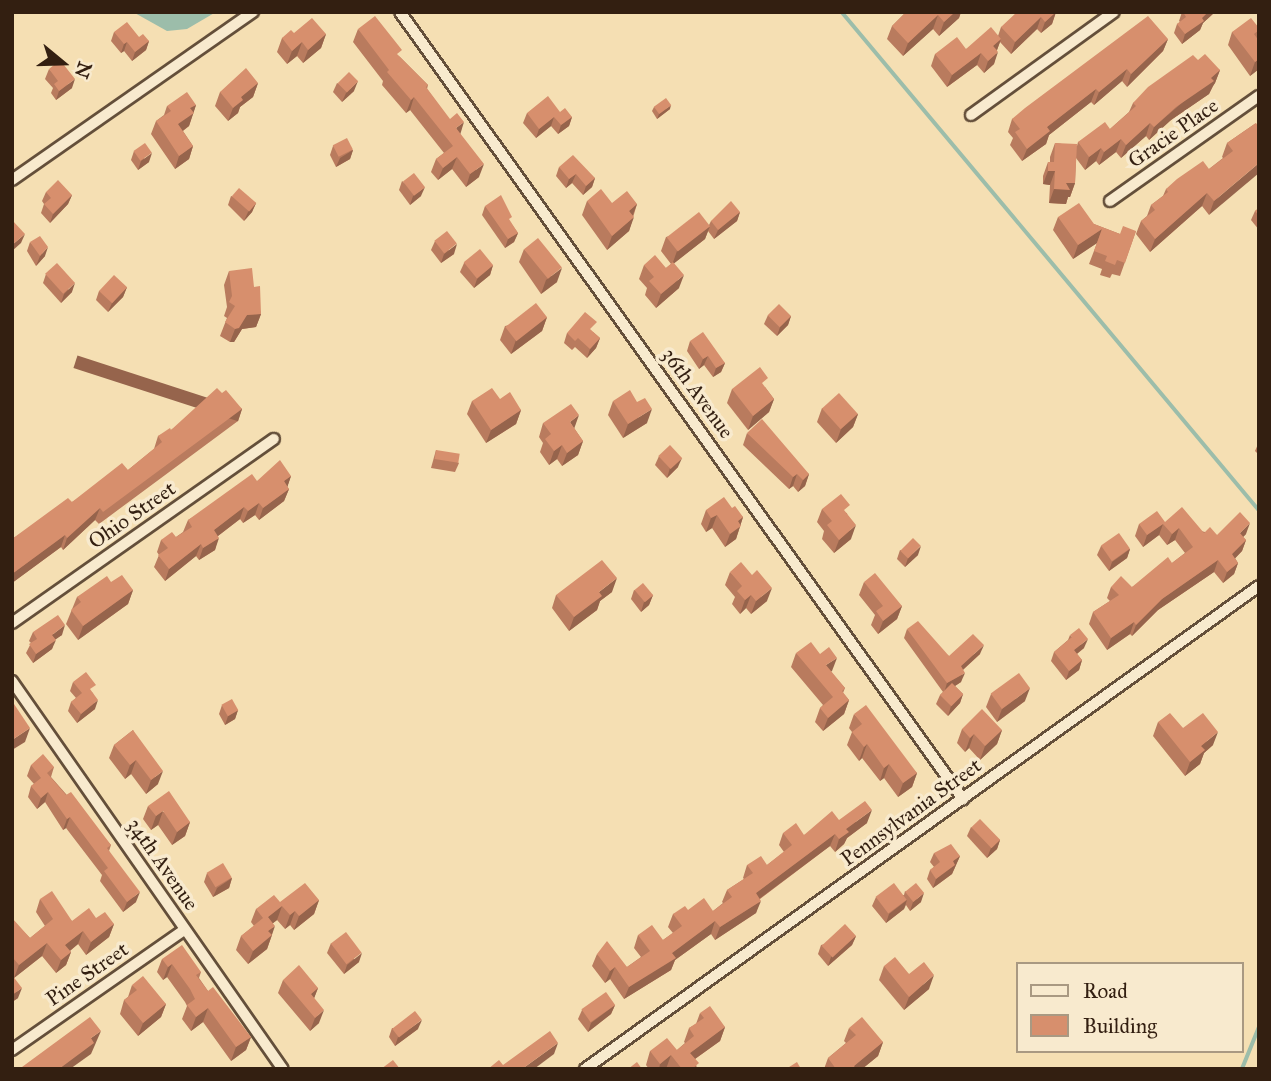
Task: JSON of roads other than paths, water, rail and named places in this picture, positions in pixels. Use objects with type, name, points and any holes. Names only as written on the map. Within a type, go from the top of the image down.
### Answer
[{"type":"street","points":[[12,180],[253,12]]},
{"type":"street","name":"36th Avenue","points":[[400,12],[963,799]]},
{"type":"street","points":[[971,115],[1114,12]]},
{"type":"street","name":"Gracie Place","points":[[1110,201],[1259,96]]},
{"type":"street","name":"Ohio Street","points":[[12,623],[274,439]]},
{"type":"street","name":"Pennsylvania Street","points":[[585,1069],[1259,586]]},
{"type":"street","name":"34th Avenue","points":[[12,681],[283,1069]]},
{"type":"street","name":"Pine Street","points":[[12,1050],[184,930]]},
{"type":"waterway","points":[[842,12],[1259,510]]},
{"type":"waterway","points":[[1242,1069],[1259,1027]]}]
